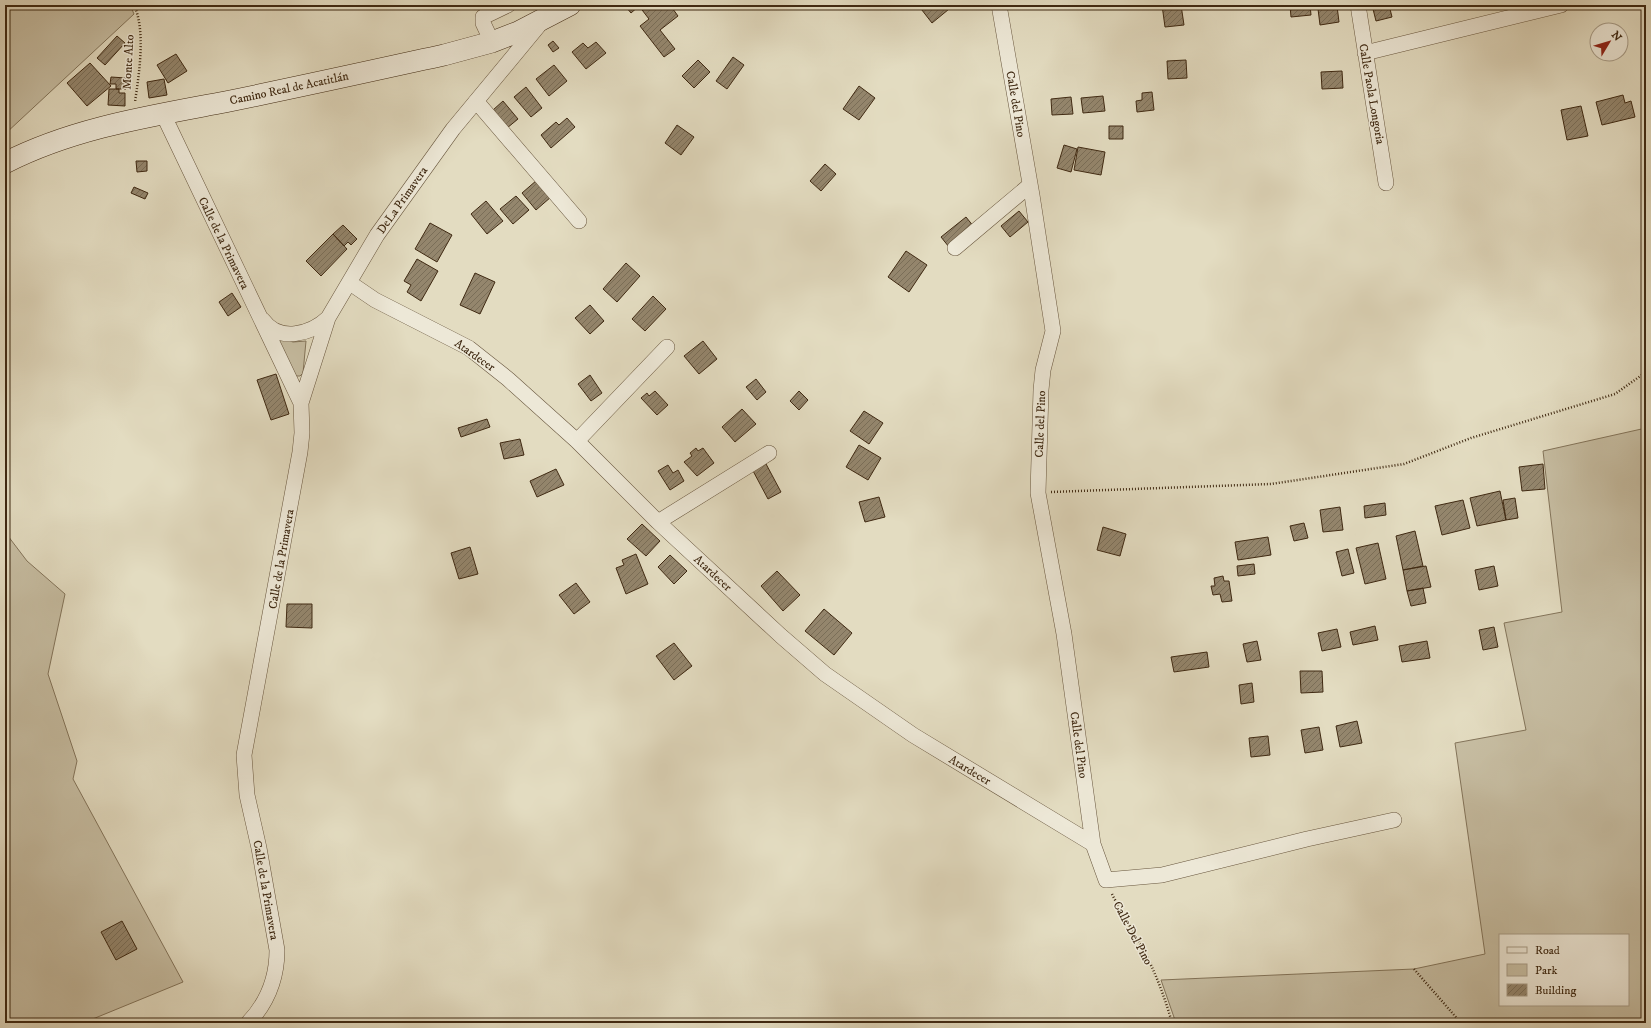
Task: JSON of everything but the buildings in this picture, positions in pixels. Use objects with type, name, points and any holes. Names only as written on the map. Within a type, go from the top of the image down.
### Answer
[{"type":"main road","name":"Camino Real de Acatitlán","points":[[5,163],[24,153],[73,136],[132,120],[437,57],[492,42],[543,20],[570,5]]},
{"type":"street","points":[[492,42],[483,23],[483,17],[508,5]]},
{"type":"street","name":"Calle del Pino","points":[[999,5],[1053,331],[1043,370],[1041,390],[1038,493],[1064,634],[1093,844]]},
{"type":"street","name":"Calle Paola Longoria","points":[[1358,5],[1386,182]]},
{"type":"street","points":[[1365,53],[1561,5]]},
{"type":"street","name":"DeLa Primavera","points":[[301,403],[328,318],[377,235],[476,100],[543,20]]},
{"type":"street","points":[[476,100],[579,221]]},
{"type":"street","name":"Calle de la Primavera","points":[[163,114],[301,403],[302,433],[300,452],[244,755],[245,782],[267,893],[275,938],[277,961],[268,995],[256,1014],[248,1023]]},
{"type":"street","points":[[955,248],[1030,185]]},
{"type":"street","name":"Atardecer","points":[[350,283],[375,300],[469,348],[508,379],[577,441],[658,522],[781,636],[825,674],[913,735],[1093,844]]},
{"type":"street","points":[[257,311],[272,329],[288,334],[306,332],[322,324],[328,318]]},
{"type":"street","points":[[577,441],[667,347]]},
{"type":"street","points":[[658,522],[769,453]]},
{"type":"street","points":[[1093,844],[1106,880],[1162,875],[1307,839],[1394,820]]},
{"type":"path","name":"Monte Alto","points":[[132,120],[139,72],[140,42],[138,13],[134,5]]},
{"type":"path","points":[[1038,493],[1271,484],[1404,464],[1470,438],[1614,394],[1646,372]]},
{"type":"path","name":"Calle Del Pino","points":[[1106,880],[1124,918],[1141,944],[1152,966],[1172,1023]]},
{"type":"path","points":[[1414,969],[1460,1023]]},
{"type":"green space","points":[[5,5],[130,5],[134,14],[5,134]]},
{"type":"green space","points":[[277,337],[293,342],[306,341],[303,373],[300,376],[296,376]]},
{"type":"green space","points":[[1646,428],[1646,1023],[1176,1023],[1161,980],[1414,969],[1485,954],[1455,743],[1526,730],[1504,623],[1562,612],[1543,451]]},
{"type":"green space","points":[[5,532],[27,561],[65,594],[48,674],[77,761],[73,779],[183,982],[83,1023],[5,1023]]}]
